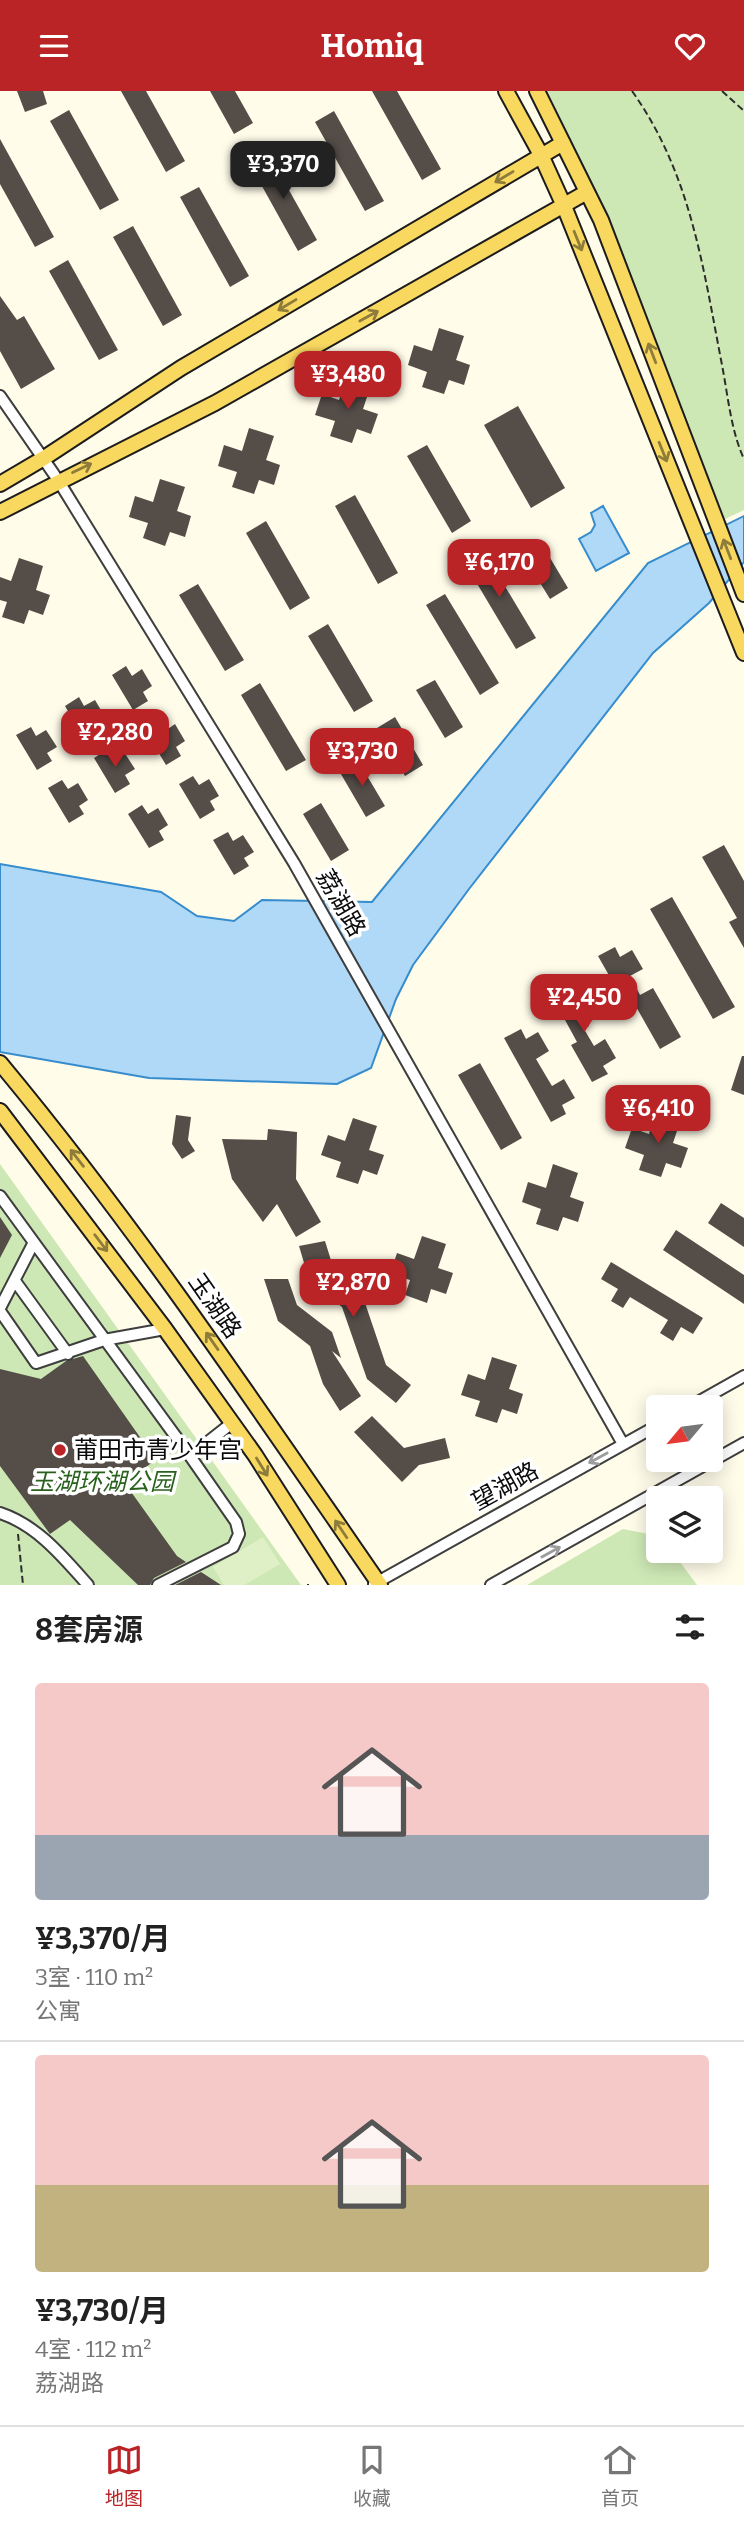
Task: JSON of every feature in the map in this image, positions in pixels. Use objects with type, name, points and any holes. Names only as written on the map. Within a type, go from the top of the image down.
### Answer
[{"type":"main road","points":[[506,91],[541,155],[564,206],[744,653]]},
{"type":"main road","points":[[537,91],[601,220],[743,592]]},
{"type":"main road","points":[[0,484],[181,368],[564,143]]},
{"type":"main road","points":[[0,512],[58,480],[215,403],[587,192]]},
{"type":"main road","name":"玉湖路","points":[[0,1063],[163,1273],[376,1584]]},
{"type":"main road","points":[[0,1111],[165,1329],[232,1423],[338,1585]]},
{"type":"street","name":"荔湖路","points":[[0,396],[58,480],[294,863],[623,1444]]},
{"type":"street","points":[[0,1196],[236,1522],[239,1534],[233,1547],[158,1585]]},
{"type":"street","points":[[33,1244],[0,1310],[36,1363],[104,1340],[165,1329]]},
{"type":"street","points":[[15,1281],[68,1354]]},
{"type":"street","points":[[711,1395],[744,1377]]},
{"type":"street","points":[[190,1456],[232,1423]]},
{"type":"street","name":"望湖路","points":[[376,1584],[646,1432]]},
{"type":"street","points":[[491,1585],[744,1443]]},
{"type":"street","points":[[0,1513],[17,1519],[53,1546],[88,1585]]},
{"type":"path","points":[[632,91],[667,145],[682,187],[744,459]]},
{"type":"path","points":[[722,91],[744,111]]},
{"type":"path","points":[[17,1519],[23,1585]]},
{"type":"green space","points":[[546,91],[744,91],[744,510],[725,519],[610,220]]},
{"type":"green space","name":"玉湖环湖公园","points":[[0,1164],[301,1585],[0,1585]]},
{"type":"green space","points":[[623,1529],[646,1534],[646,1563],[681,1563],[697,1585],[527,1585]]},
{"type":"green space","points":[[263,1537],[280,1564],[244,1585],[224,1585],[213,1567]]},
{"type":"water","points":[[603,506],[629,553],[596,571],[579,539],[591,532],[595,525],[591,513]]},
{"type":"water","points":[[744,516],[744,562],[709,603],[653,653],[469,889],[413,965],[396,999],[371,1068],[337,1084],[149,1078],[0,1052],[0,864],[161,892],[197,916],[234,921],[262,900],[372,902],[648,563]]},
{"type":"building","points":[[17,91],[43,91],[47,104],[25,112]]},
{"type":"building","points":[[121,91],[146,91],[185,161],[166,172]]},
{"type":"building","points":[[210,91],[235,91],[253,123],[234,134]]},
{"type":"building","points":[[372,91],[397,91],[441,169],[422,180]]},
{"type":"building","points":[[69,110],[119,200],[100,210],[50,121]]},
{"type":"building","points":[[334,111],[384,201],[365,211],[315,122]]},
{"type":"building","points":[[0,139],[54,237],[35,247],[0,184]]},
{"type":"building","points":[[267,151],[317,240],[298,251],[248,161]]},
{"type":"building","points":[[199,187],[249,276],[230,287],[180,197]]},
{"type":"building","points":[[133,226],[182,315],[163,326],[113,237]]},
{"type":"building","points":[[68,260],[118,350],[99,360],[49,271]]},
{"type":"building","points":[[0,296],[17,320],[24,316],[55,369],[21,389],[0,351]]},
{"type":"building","points":[[439,328],[464,336],[456,360],[470,365],[464,385],[449,380],[444,394],[422,387],[427,372],[408,365],[414,345],[432,351]]},
{"type":"building","points":[[347,377],[371,385],[363,409],[378,414],[371,434],[357,429],[352,443],[330,436],[335,421],[315,415],[322,394],[339,400]]},
{"type":"building","points":[[518,406],[565,488],[531,508],[484,425]]},
{"type":"building","points":[[249,428],[274,436],[266,460],[280,465],[274,485],[259,480],[254,494],[232,487],[237,472],[218,466],[224,445],[242,451]]},
{"type":"building","points":[[427,445],[471,521],[452,533],[407,456]]},
{"type":"building","points":[[160,479],[185,487],[177,511],[191,516],[185,537],[170,532],[165,546],[143,538],[148,523],[129,517],[135,496],[153,502]]},
{"type":"building","points":[[355,495],[398,573],[378,584],[335,506]]},
{"type":"building","points":[[266,521],[310,598],[290,610],[246,533]]},
{"type":"building","points":[[540,541],[568,588],[550,599],[521,552]]},
{"type":"building","points":[[482,548],[536,638],[516,649],[463,560]]},
{"type":"building","points":[[19,558],[43,566],[36,590],[50,595],[43,615],[29,610],[24,624],[2,617],[7,602],[0,600],[0,577],[11,581]]},
{"type":"building","points":[[198,584],[244,660],[225,671],[179,595]]},
{"type":"building","points":[[445,594],[499,683],[480,695],[426,605]]},
{"type":"building","points":[[328,624],[373,701],[354,712],[308,636]]},
{"type":"building","points":[[126,666],[132,676],[142,669],[152,686],[143,692],[148,701],[133,710],[112,675]]},
{"type":"building","points":[[435,680],[463,727],[445,738],[416,690]]},
{"type":"building","points":[[260,683],[306,760],[286,771],[241,695]]},
{"type":"building","points":[[79,697],[84,706],[95,700],[105,717],[95,723],[100,732],[85,741],[65,706]]},
{"type":"building","points":[[395,717],[423,765],[405,776],[377,728]]},
{"type":"building","points":[[159,721],[165,731],[175,724],[185,741],[176,747],[181,756],[166,765],[145,730]]},
{"type":"building","points":[[31,727],[36,736],[46,730],[57,747],[47,753],[52,761],[37,770],[16,735]]},
{"type":"building","points":[[108,749],[114,759],[124,752],[135,769],[125,775],[130,784],[115,793],[94,758]]},
{"type":"building","points":[[357,759],[385,806],[366,817],[338,769]]},
{"type":"building","points":[[193,776],[199,785],[209,779],[219,796],[210,801],[215,810],[200,819],[179,784]]},
{"type":"building","points":[[62,780],[68,789],[78,783],[88,800],[79,806],[84,814],[69,823],[48,788]]},
{"type":"building","points":[[321,803],[349,850],[331,861],[303,814]]},
{"type":"building","points":[[142,805],[148,814],[158,808],[168,825],[159,831],[164,840],[149,848],[128,814]]},
{"type":"building","points":[[228,832],[233,841],[243,835],[254,852],[244,858],[249,866],[234,875],[213,840]]},
{"type":"building","points":[[724,845],[744,881],[744,948],[729,922],[737,918],[702,857]]},
{"type":"building","points":[[672,897],[735,1007],[713,1019],[650,909]]},
{"type":"building","points":[[615,947],[620,957],[632,950],[643,969],[630,976],[640,995],[653,988],[681,1037],[660,1049],[626,989],[619,993],[598,956]]},
{"type":"building","points":[[569,989],[575,999],[586,992],[597,1011],[584,1018],[589,1026],[584,1029],[594,1046],[605,1039],[616,1058],[603,1066],[608,1074],[592,1082],[571,1045],[577,1042],[553,998]]},
{"type":"building","points":[[521,1029],[526,1039],[538,1032],[549,1051],[536,1059],[552,1086],[564,1079],[575,1098],[562,1105],[566,1114],[551,1122],[504,1038]]},
{"type":"building","points":[[744,1056],[744,1095],[731,1090]]},
{"type":"building","points":[[480,1063],[522,1138],[501,1150],[458,1075]]},
{"type":"building","points":[[657,1110],[681,1119],[673,1143],[688,1148],[681,1168],[666,1163],[661,1177],[639,1170],[644,1155],[625,1148],[632,1128],[649,1134]]},
{"type":"building","points":[[176,1115],[191,1117],[188,1140],[195,1151],[182,1159],[172,1144]]},
{"type":"building","points":[[353,1118],[377,1126],[369,1150],[384,1155],[377,1175],[363,1170],[358,1184],[336,1177],[341,1162],[321,1155],[328,1135],[345,1141]]},
{"type":"building","points":[[268,1129],[297,1132],[296,1179],[321,1222],[296,1237],[277,1204],[263,1222],[232,1179],[222,1139],[267,1140]]},
{"type":"building","points":[[553,1164],[578,1173],[570,1197],[584,1202],[578,1222],[563,1217],[558,1231],[536,1224],[541,1209],[522,1202],[528,1182],[546,1188]]},
{"type":"building","points":[[721,1203],[744,1218],[744,1247],[708,1223]]},
{"type":"building","points":[[0,1217],[12,1235],[0,1258]]},
{"type":"building","points":[[676,1230],[744,1275],[744,1304],[663,1250]]},
{"type":"building","points":[[422,1236],[446,1244],[438,1268],[453,1273],[446,1294],[431,1289],[427,1303],[405,1295],[410,1280],[390,1274],[397,1253],[414,1259]]},
{"type":"building","points":[[325,1241],[334,1270],[361,1291],[386,1365],[411,1385],[396,1403],[367,1379],[342,1307],[310,1283],[299,1246]]},
{"type":"building","points":[[611,1262],[703,1318],[693,1334],[681,1327],[673,1341],[660,1333],[668,1320],[630,1297],[623,1308],[611,1301],[618,1289],[601,1279]]},
{"type":"building","points":[[264,1279],[288,1279],[297,1305],[332,1332],[341,1358],[332,1351],[361,1396],[340,1411],[323,1384],[310,1346],[278,1321]]},
{"type":"building","points":[[83,1356],[156,1460],[124,1482],[177,1556],[186,1562],[154,1578],[150,1585],[138,1585],[70,1520],[50,1534],[0,1466],[0,1369],[41,1379],[66,1361]]},
{"type":"building","points":[[492,1357],[517,1365],[509,1389],[523,1394],[517,1414],[502,1409],[497,1423],[475,1416],[480,1401],[461,1395],[468,1374],[485,1380]]},
{"type":"building","points":[[372,1416],[404,1448],[445,1438],[450,1458],[419,1465],[402,1482],[354,1432]]},
{"type":"building","points":[[201,1572],[221,1585],[175,1585]]},
{"type":"place","name":"莆田市青少年宫","points":[[60,1450]]}]
